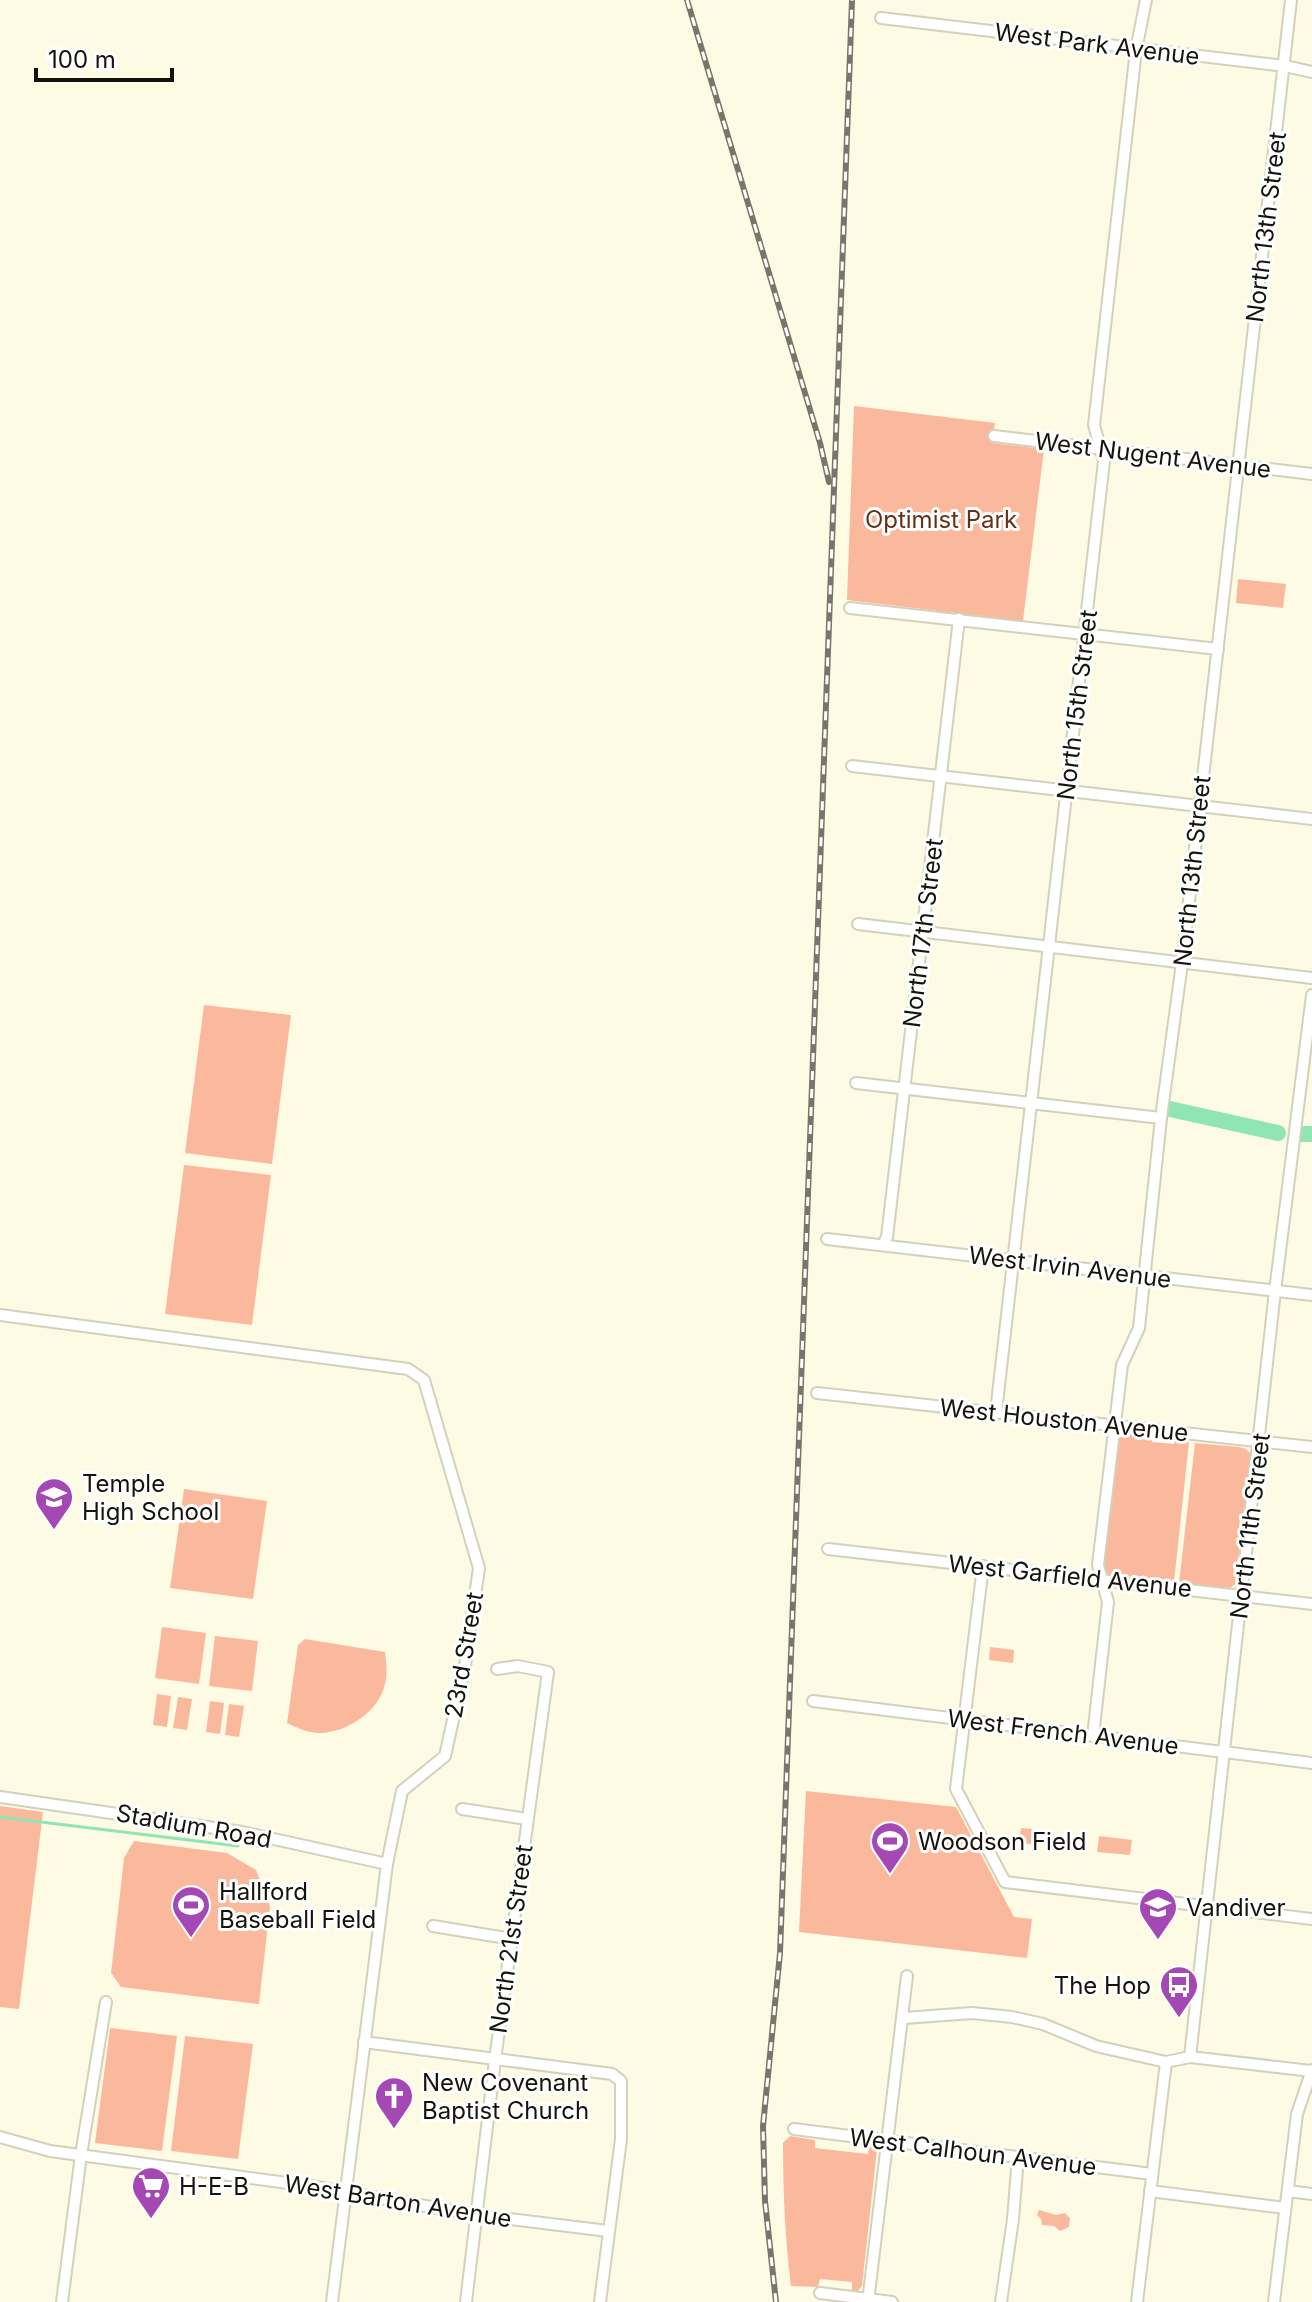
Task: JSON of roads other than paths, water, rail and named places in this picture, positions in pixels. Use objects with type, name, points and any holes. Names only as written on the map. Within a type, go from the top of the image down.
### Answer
[{"type":"street","name":"North 15th Street","points":[[996,1412],[1104,461],[1094,425],[1136,50],[1146,0]]},
{"type":"street","name":"North 13th Street","points":[[1093,1736],[1108,1602],[1098,1565],[1122,1365],[1139,1328],[1291,0]]},
{"type":"street","name":"West Park Avenue","points":[[881,18],[1285,66],[1312,72]]},
{"type":"street","name":"West Nugent Avenue","points":[[994,436],[1312,474]]},
{"type":"street","points":[[850,608],[1218,649]]},
{"type":"street","name":"North 17th Street","points":[[883,1245],[887,1237],[905,1089],[959,619]]},
{"type":"street","points":[[852,766],[1312,819]]},
{"type":"street","points":[[858,924],[1312,978]]},
{"type":"street","name":"North 11th Street","points":[[1190,2057],[1275,1291],[1312,995]]},
{"type":"street","points":[[856,1083],[1161,1118]]},
{"type":"street","name":"West Irvin Avenue","points":[[827,1239],[1312,1295]]},
{"type":"street","name":"23rd Street","points":[[0,1315],[408,1369],[424,1380],[479,1568],[465,1666],[445,1756],[402,1791],[387,1864],[332,2302]]},
{"type":"street","name":"West Houston Avenue","points":[[817,1393],[1312,1447]]},
{"type":"street","name":"West Garfield Avenue","points":[[828,1549],[1312,1604]]},
{"type":"street","points":[[983,1566],[956,1789],[1005,1882],[1312,1919]]},
{"type":"street","name":"North 21st Street","points":[[466,2302],[495,2060],[548,1672],[518,1666],[497,1669]]},
{"type":"street","name":"West French Avenue","points":[[813,1701],[1312,1763]]},
{"type":"street","name":"Stadium Road","points":[[0,1797],[242,1832],[387,1864]]},
{"type":"street","points":[[462,1809],[527,1819]]},
{"type":"street","points":[[433,1926],[512,1939]]},
{"type":"street","points":[[868,2301],[907,1976]]},
{"type":"street","points":[[62,2302],[81,2155],[106,2002]]},
{"type":"street","points":[[904,2018],[972,2013],[1012,2017],[1043,2024],[1096,2046],[1166,2062],[1190,2057],[1312,2070],[1297,2114],[1274,2302]]},
{"type":"street","points":[[364,2042],[612,2074],[621,2081],[621,2139],[600,2302]]},
{"type":"street","points":[[1137,2302],[1166,2062]]},
{"type":"street","name":"West Calhoun Avenue","points":[[794,2129],[1152,2174]]},
{"type":"street","name":"West Barton Avenue","points":[[0,2137],[50,2151],[317,2187],[477,2215],[608,2231]]},
{"type":"street","points":[[1001,2302],[1018,2157]]},
{"type":"street","points":[[1150,2191],[1285,2208]]},
{"type":"street","points":[[1288,2191],[1312,2194]]},
{"type":"street","points":[[820,2293],[892,2302]]},
{"type":"waterway","points":[[1170,1109],[1278,1133]]},
{"type":"waterway","points":[[1302,1134],[1312,1134]]},
{"type":"waterway","points":[[0,1817],[238,1846]]},
{"type":"railway","points":[[687,0],[829,482]]},
{"type":"railway","points":[[776,2302],[765,2201],[763,2126],[780,1953],[852,0]]},
{"type":"place","name":"Temple High School","points":[[54,1531]]},
{"type":"place","name":"Woodson Field","points":[[890,1875]]},
{"type":"place","name":"Hallford Baseball Field","points":[[191,1939]]},
{"type":"place","name":"Vandiver","points":[[1158,1941]]},
{"type":"place","name":"The Hop","points":[[1179,2019]]},
{"type":"place","name":"New Covenant Baptist Church","points":[[394,2130]]},
{"type":"place","name":"H-E-B","points":[[151,2220]]},
{"type":"park label","name":"Optimist Park","points":[[941,519]]}]
